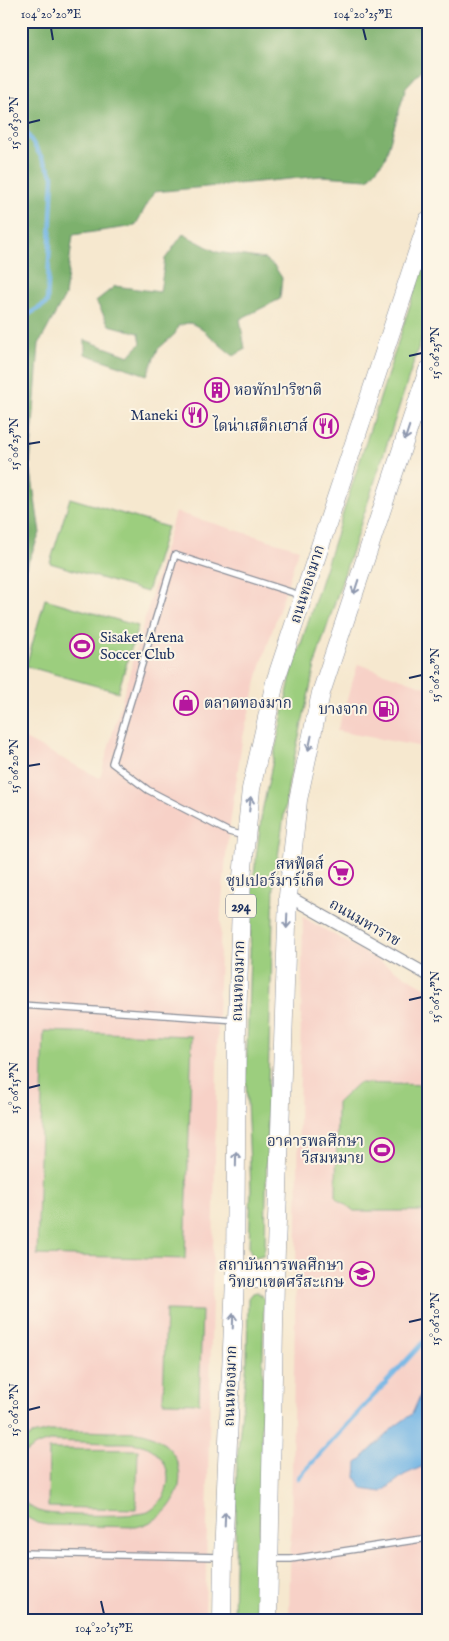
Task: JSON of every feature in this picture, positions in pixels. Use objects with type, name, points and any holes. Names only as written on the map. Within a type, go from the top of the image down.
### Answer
[{"type":"main road","name":"ถนนทองมาก","points":[[222,1620],[235,1279],[237,1020],[242,877],[251,789],[275,682],[428,220]]},
{"type":"main road","points":[[268,1620],[275,1279],[288,896],[298,800],[321,693],[428,370]]},
{"type":"main road","points":[[235,1279],[275,1279]]},
{"type":"street","name":"ถนนมหาราช","points":[[288,896],[428,975]]},
{"type":"lane","points":[[246,836],[228,832],[148,790],[112,763],[175,555],[303,596]]},
{"type":"lane","points":[[21,1005],[237,1020]]},
{"type":"lane","points":[[270,1559],[291,1559],[428,1538]]},
{"type":"lane","points":[[21,1553],[223,1557]]},
{"type":"shaded area","points":[[175,512],[299,549],[261,665],[242,741],[227,845],[221,912],[205,1620],[21,1620],[21,737],[100,778]]},
{"type":"shaded area","name":"บางจาก","points":[[358,664],[428,688],[428,748],[337,731]]},
{"type":"shaded area","name":"สถาบันการพลศึกษา วิทยาเขตศรีสะเกษ","points":[[303,917],[428,989],[428,1620],[289,1620]]},
{"type":"green space","points":[[21,21],[428,21],[428,63],[406,87],[385,159],[368,179],[321,176],[154,192],[135,226],[73,235],[65,296],[39,344],[30,465],[40,533],[21,580]]},
{"type":"green space","points":[[183,234],[217,252],[265,259],[275,267],[282,278],[280,299],[240,319],[245,349],[234,356],[205,332],[194,324],[189,323],[178,326],[175,334],[158,349],[147,375],[85,354],[85,340],[129,356],[141,343],[139,333],[109,325],[96,301],[115,286],[160,292],[165,259]]},
{"type":"green space","points":[[428,249],[428,319],[317,657],[289,781],[274,884],[265,1247],[263,1255],[256,1257],[251,1254],[249,1246],[251,1188],[246,1080],[252,889],[262,812],[291,675]]},
{"type":"green space","points":[[70,498],[167,527],[147,592],[50,563]]},
{"type":"green space","name":"Sisaket Arena Soccer Club","points":[[45,599],[138,626],[118,692],[26,666]]},
{"type":"green space","points":[[44,1031],[192,1036],[185,1259],[37,1255]]},
{"type":"green space","name":"อาคารพลศึกษา วีสมหมาย","points":[[358,1083],[428,1085],[428,1211],[354,1211],[336,1198],[337,1103]]},
{"type":"green space","points":[[257,1292],[264,1298],[258,1620],[234,1620],[237,1459],[247,1361],[248,1298],[252,1293]]},
{"type":"green space","points":[[166,1310],[202,1311],[199,1403],[163,1402]]},
{"type":"green space","points":[[49,1431],[140,1432],[149,1435],[164,1444],[174,1456],[179,1470],[179,1484],[175,1498],[166,1511],[153,1521],[136,1527],[47,1525],[37,1523],[21,1514],[21,1497],[33,1508],[50,1513],[141,1514],[148,1512],[159,1503],[164,1495],[168,1481],[167,1470],[159,1455],[150,1448],[137,1444],[50,1441],[34,1447],[21,1458],[21,1442],[32,1435]]},
{"type":"green space","points":[[49,1449],[138,1450],[136,1509],[48,1507]]},
{"type":"water","points":[[428,1378],[428,1464],[404,1475],[382,1492],[362,1489],[356,1477],[357,1463],[394,1427],[412,1414]]},
{"type":"waterway","points":[[21,124],[53,176],[47,303],[21,319]]},
{"type":"waterway","points":[[298,1478],[428,1337]]},
{"type":"place","name":"หอพักปาริชาติ","points":[[217,390]]},
{"type":"place","name":"Maneki","points":[[195,415]]},
{"type":"place","name":"ไดน่าเสต็กเฮาส์","points":[[326,426]]},
{"type":"place","name":"Sisaket Arena Soccer Club","points":[[82,646]]},
{"type":"place","name":"ตลาดทองมาก","points":[[186,703]]},
{"type":"place","name":"บางจาก","points":[[386,709]]},
{"type":"place","name":"สหฟู้ดส์ ซุปเปอร์มาร์เก็ต","points":[[341,873]]},
{"type":"place","name":"อาคารพลศึกษา วีสมหมาย","points":[[382,1150]]},
{"type":"place","name":"สถาบันการพลศึกษา วิทยาเขตศรีสะเกษ","points":[[362,1274]]}]
